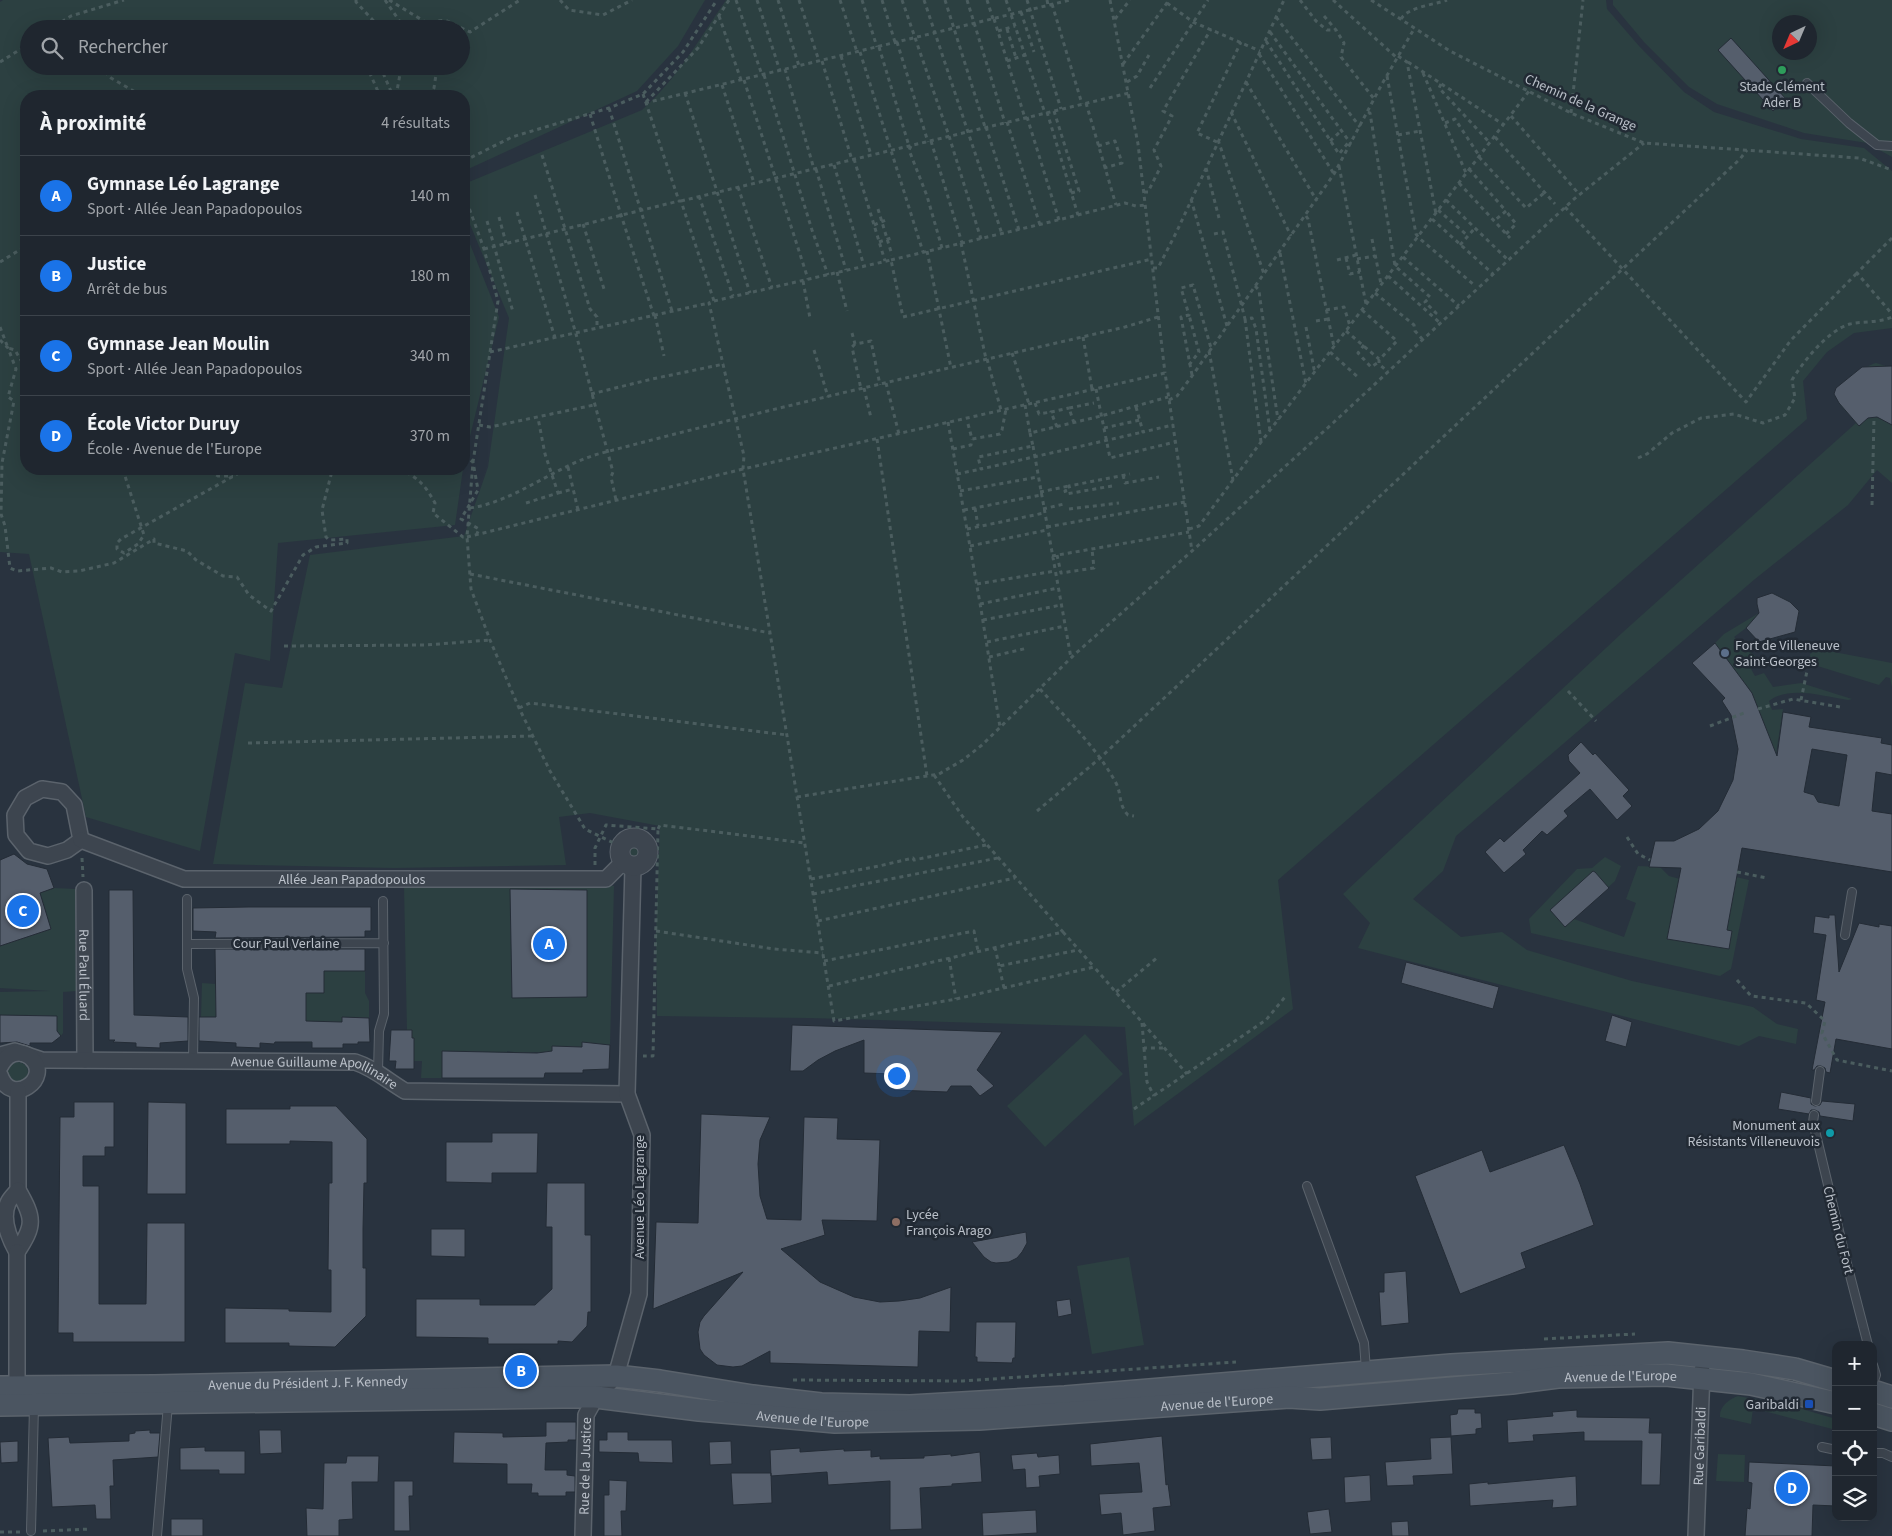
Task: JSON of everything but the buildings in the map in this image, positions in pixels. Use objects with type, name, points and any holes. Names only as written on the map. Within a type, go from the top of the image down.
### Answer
[{"type":"main road","name":"Avenue de l'Europe","points":[[596,1398],[699,1410],[844,1422],[979,1419],[1289,1397],[1320,1399],[1368,1384],[1451,1365],[1668,1353],[1795,1369],[1832,1379]]},
{"type":"main road","name":"Avenue de l'Europe","points":[[616,1376],[660,1380],[753,1396],[821,1404],[910,1406],[1368,1384],[1512,1383],[1558,1377],[1666,1375],[1751,1384],[1832,1402]]},
{"type":"main road","name":"Avenue du Président J. F. Kennedy","points":[[8,1387],[154,1386],[616,1376]]},
{"type":"main road","points":[[1877,1392],[1892,1397]]},
{"type":"main road","name":"Avenue du Président J. F. Kennedy","points":[[0,1405],[34,1406],[563,1396],[596,1398]]},
{"type":"main road","points":[[1877,1415],[1892,1420]]},
{"type":"street","points":[[42,789],[62,792],[74,805],[81,840],[67,850],[48,856],[29,851],[16,835],[14,815],[24,798],[42,789]]},
{"type":"street","name":"Allée Jean Papadopoulos","points":[[81,840],[184,879],[606,879],[626,858]]},
{"type":"street","name":"Avenue Léo Lagrange","points":[[596,1398],[616,1376],[639,1294],[642,1135],[627,1094],[626,858]]},
{"type":"street","name":"Rue Paul Éluard","points":[[84,890],[85,1060]]},
{"type":"street","name":"Avenue Guillaume Apollinaire","points":[[0,1055],[15,1051],[42,1060],[355,1062],[378,1072],[388,1082],[405,1091],[627,1094]]},
{"type":"street","points":[[0,1067],[3,1060],[9,1055],[23,1053],[29,1056],[37,1069],[33,1083],[27,1088],[18,1090],[7,1086],[0,1075]]},
{"type":"street","points":[[8,1387],[17,1252],[25,1241],[32,1222],[28,1208],[18,1190],[18,1090]]},
{"type":"street","points":[[17,1252],[9,1238],[6,1220],[8,1203],[18,1190]]},
{"type":"street","name":"Rue Garibaldi","points":[[1696,1536],[1703,1356]]},
{"type":"street","name":"Rue de la Justice","points":[[583,1536],[586,1415],[596,1398]]},
{"type":"lane","points":[[1807,83],[1849,123],[1876,145],[1892,146]]},
{"type":"lane","points":[[1845,935],[1852,892]]},
{"type":"lane","points":[[187,900],[187,969],[194,998],[194,1061]]},
{"type":"lane","points":[[378,1072],[379,1032],[384,1014],[383,901]]},
{"type":"lane","name":"Cour Paul Verlaine","points":[[188,944],[384,943]]},
{"type":"lane","points":[[1816,1101],[1820,1071]]},
{"type":"lane","name":"Chemin du Fort","points":[[1814,1115],[1815,1132],[1867,1341]]},
{"type":"lane","points":[[1307,1186],[1364,1343],[1368,1384]]},
{"type":"lane","points":[[157,1536],[168,1402]]},
{"type":"lane","points":[[31,1531],[34,1406]]},
{"type":"lane","points":[[1822,1447],[1832,1449]]},
{"type":"lane","points":[[1877,1453],[1883,1453],[1892,1457]]},
{"type":"path","points":[[65,20],[71,16],[124,0]]},
{"type":"path","points":[[356,0],[373,20]]},
{"type":"path","points":[[385,0],[399,20]]},
{"type":"path","points":[[389,0],[422,20]]},
{"type":"path","points":[[470,32],[520,0]]},
{"type":"path","points":[[560,0],[569,10],[603,15],[632,0]]},
{"type":"path","points":[[470,158],[512,137],[609,108],[643,94],[682,52],[717,0]]},
{"type":"path","points":[[645,103],[698,48],[729,0]]},
{"type":"path","points":[[736,0],[796,173],[812,230],[828,274]]},
{"type":"path","points":[[757,0],[780,71]]},
{"type":"path","points":[[778,0],[799,66]]},
{"type":"path","points":[[799,0],[885,261]]},
{"type":"path","points":[[840,0],[925,252],[951,368]]},
{"type":"path","points":[[862,0],[910,150],[927,196],[942,248]]},
{"type":"path","points":[[882,0],[962,243],[986,359],[1004,410],[1000,434],[972,439]]},
{"type":"path","points":[[902,0],[949,136],[981,239]]},
{"type":"path","points":[[924,0],[1002,234]]},
{"type":"path","points":[[945,0],[1019,230]]},
{"type":"path","points":[[967,0],[1040,225]]},
{"type":"path","points":[[987,0],[1059,220]]},
{"type":"path","points":[[1006,0],[1046,113],[1078,215]]},
{"type":"path","points":[[1027,0],[1061,109]]},
{"type":"path","points":[[1047,0],[1084,104],[1116,205]]},
{"type":"path","points":[[645,103],[1069,0]]},
{"type":"path","points":[[1110,0],[1129,93],[1146,205],[1164,373],[1192,551]]},
{"type":"path","points":[[1114,19],[1130,0]]},
{"type":"path","points":[[1150,88],[1208,0]]},
{"type":"path","points":[[1153,268],[1158,268],[1284,0]]},
{"type":"path","points":[[1300,0],[1316,21],[1327,30],[1336,30]]},
{"type":"path","points":[[1333,0],[1397,57],[1504,126]]},
{"type":"path","name":"Chemin de la Grange","points":[[1371,0],[1450,51],[1571,112],[1644,143],[1859,158],[1892,170]]},
{"type":"path","points":[[1401,20],[1404,14],[1412,10],[1447,0]]},
{"type":"path","points":[[1571,112],[1583,0]]},
{"type":"path","points":[[1123,64],[1168,1],[1193,22],[1260,52],[1334,174]]},
{"type":"path","points":[[1022,12],[1034,52]]},
{"type":"path","points":[[718,16],[742,80],[808,279]]},
{"type":"path","points":[[1324,16],[1344,43],[1341,57],[1375,100]]},
{"type":"path","points":[[1276,17],[1360,127]]},
{"type":"path","points":[[998,31],[1015,26]]},
{"type":"path","points":[[1006,29],[1016,58]]},
{"type":"path","points":[[1144,192],[1148,192],[1161,166],[1154,150],[1172,116],[1163,111],[1212,29]]},
{"type":"path","points":[[1265,40],[1339,154],[1360,127],[1414,29]]},
{"type":"path","points":[[1269,31],[1349,143]]},
{"type":"path","points":[[1218,141],[1197,134],[1241,42]]},
{"type":"path","points":[[0,62],[20,50]]},
{"type":"path","points":[[1007,61],[1025,55]]},
{"type":"path","points":[[1127,82],[1137,76],[1149,55]]},
{"type":"path","points":[[841,56],[871,155]]},
{"type":"path","points":[[1407,62],[1437,212],[1468,236]]},
{"type":"path","points":[[785,69],[846,270]]},
{"type":"path","points":[[1423,72],[1466,173]]},
{"type":"path","points":[[108,75],[132,90]]},
{"type":"path","points":[[371,75],[377,90]]},
{"type":"path","points":[[384,75],[392,90]]},
{"type":"path","points":[[396,90],[400,75]]},
{"type":"path","points":[[433,90],[435,75]]},
{"type":"path","points":[[1387,76],[1418,237],[1472,284]]},
{"type":"path","points":[[1246,81],[1316,201]]},
{"type":"path","points":[[1441,84],[1439,88],[1490,143]]},
{"type":"path","points":[[722,85],[754,183]]},
{"type":"path","points":[[1052,556],[1189,530],[1199,526],[1529,91]]},
{"type":"path","points":[[685,93],[750,293]]},
{"type":"path","points":[[484,249],[1129,93]]},
{"type":"path","points":[[643,94],[714,301]]},
{"type":"path","points":[[609,108],[672,311]]},
{"type":"path","points":[[1054,111],[1079,191],[1071,193]]},
{"type":"path","points":[[1231,112],[1291,236]]},
{"type":"path","points":[[1368,112],[1370,113],[1395,266],[1430,296],[1425,302],[1436,312],[1433,316]]},
{"type":"path","points":[[590,114],[620,215],[654,316],[664,356]]},
{"type":"path","points":[[1511,116],[1579,194]]},
{"type":"path","points":[[1445,123],[1455,119],[1479,157],[1526,208],[1544,193]]},
{"type":"path","points":[[1398,135],[1420,131]]},
{"type":"path","points":[[1330,141],[1340,132]]},
{"type":"path","points":[[1495,137],[1555,204]]},
{"type":"path","points":[[1098,146],[1115,141],[1122,163],[1104,168]]},
{"type":"path","points":[[1218,141],[1264,274]]},
{"type":"path","points":[[1030,433],[1176,396],[1306,216],[1339,166],[1349,143]]},
{"type":"path","points":[[797,797],[939,774],[963,760],[1071,658],[1192,551],[1388,372],[1579,194],[1644,143]]},
{"type":"path","points":[[1037,811],[1099,759],[1733,166],[1746,150]]},
{"type":"path","points":[[542,155],[590,309],[597,317],[597,329]]},
{"type":"path","points":[[834,165],[864,266]]},
{"type":"path","points":[[1339,166],[1366,304]]},
{"type":"path","points":[[1206,168],[1219,218]]},
{"type":"path","points":[[1469,170],[1516,224],[1506,234]]},
{"type":"path","points":[[1459,183],[1510,238]]},
{"type":"path","points":[[738,187],[772,288]]},
{"type":"path","points":[[535,196],[576,334],[613,472],[611,477],[616,500]]},
{"type":"path","points":[[700,196],[733,296]]},
{"type":"path","points":[[1191,198],[1227,326]]},
{"type":"path","points":[[1446,200],[1508,260]]},
{"type":"path","points":[[490,352],[576,334],[981,239],[1125,202],[1136,206],[1146,205]]},
{"type":"path","points":[[1565,207],[1746,402],[1791,340],[1892,238]]},
{"type":"path","points":[[878,209],[892,255]]},
{"type":"path","points":[[470,210],[484,249],[498,301],[473,462],[467,537],[471,589],[519,708],[550,771],[586,829],[626,858]]},
{"type":"path","points":[[1494,221],[1506,211]]},
{"type":"path","points":[[517,212],[555,338]]},
{"type":"path","points":[[1306,216],[1334,347]]},
{"type":"path","points":[[499,217],[506,243]]},
{"type":"path","points":[[1432,219],[1493,274]]},
{"type":"path","points":[[874,225],[888,220]]},
{"type":"path","points":[[487,221],[513,312]]},
{"type":"path","points":[[583,224],[605,292]]},
{"type":"path","points":[[1460,245],[1475,228]]},
{"type":"path","points":[[1214,234],[1223,232],[1242,304],[1261,442]]},
{"type":"path","points":[[879,242],[894,237]]},
{"type":"path","points":[[1372,239],[1381,285]]},
{"type":"path","points":[[0,262],[20,250]]},
{"type":"path","points":[[1280,253],[1306,384]]},
{"type":"path","points":[[1338,260],[1375,256]]},
{"type":"path","points":[[1403,256],[1459,306]]},
{"type":"path","points":[[891,260],[903,317],[1152,258]]},
{"type":"path","points":[[1346,258],[1350,274],[1360,272]]},
{"type":"path","points":[[837,272],[847,311]]},
{"type":"path","points":[[1638,458],[1647,454],[1672,433],[1702,418],[1734,414],[1763,423],[1786,415],[1795,398],[1792,380],[1803,363],[1826,339],[1848,324],[1892,315],[1857,273]]},
{"type":"path","points":[[1388,276],[1440,323]]},
{"type":"path","points":[[803,281],[810,318]]},
{"type":"path","points":[[1189,365],[1199,352],[1181,288],[1193,284],[1210,350],[1233,480]]},
{"type":"path","points":[[1255,286],[1260,299],[1278,420]]},
{"type":"path","points":[[1375,292],[1414,325],[1415,331],[1423,340]]},
{"type":"path","points":[[709,303],[744,456],[743,469],[834,1021],[956,999],[1094,967]]},
{"type":"path","points":[[1326,310],[1344,307],[1350,326]]},
{"type":"path","points":[[1362,310],[1397,341],[1371,367],[1358,353],[1364,346]]},
{"type":"path","points":[[1189,315],[1181,317],[1192,376]]},
{"type":"path","points":[[470,508],[480,507],[587,457],[607,451],[735,418],[1142,323],[1158,317]]},
{"type":"path","points":[[1245,319],[1252,318],[1256,329],[1270,430]]},
{"type":"path","points":[[1316,321],[1328,318]]},
{"type":"path","points":[[0,327],[16,369],[8,397],[14,401],[2,463],[1,514],[5,526],[10,568],[17,571],[51,568],[62,572],[79,571],[114,563],[154,539],[154,543],[187,551],[196,560],[224,576],[237,577],[248,595],[271,611],[303,555],[316,547],[347,543],[347,539],[329,540],[326,537],[322,510],[331,475]]},
{"type":"path","points":[[1306,327],[1314,369],[1316,371]]},
{"type":"path","points":[[1346,331],[1364,346],[1388,372]]},
{"type":"path","points":[[852,333],[855,344],[852,347],[862,389],[872,418]]},
{"type":"path","points":[[1083,337],[1110,458],[1175,442]]},
{"type":"path","points":[[0,340],[8,348],[15,350],[20,359]]},
{"type":"path","points":[[855,344],[870,341],[880,385]]},
{"type":"path","points":[[814,350],[828,397]]},
{"type":"path","points":[[1330,352],[1359,378]]},
{"type":"path","points":[[1012,353],[1027,404],[1034,458],[1071,658]]},
{"type":"path","points":[[591,394],[724,364]]},
{"type":"path","points":[[412,475],[426,486],[436,503],[433,513],[463,537],[476,537],[477,535],[743,469],[1164,373]]},
{"type":"path","points":[[886,383],[899,434]]},
{"type":"path","points":[[1035,403],[1039,414],[1094,403]]},
{"type":"path","points":[[479,425],[490,427],[594,405]]},
{"type":"path","points":[[1136,407],[1143,432]]},
{"type":"path","points":[[1069,408],[1074,423]]},
{"type":"path","points":[[1051,412],[1057,427]]},
{"type":"path","points":[[538,418],[545,454],[558,493]]},
{"type":"path","points":[[1872,504],[1874,418]]},
{"type":"path","points":[[1104,428],[1140,420]]},
{"type":"path","points":[[948,422],[1000,727]]},
{"type":"path","points":[[953,449],[971,445],[972,439],[968,424]]},
{"type":"path","points":[[957,474],[1173,425]]},
{"type":"path","points":[[877,439],[927,776]]},
{"type":"path","points":[[981,469],[978,457],[1033,446]]},
{"type":"path","points":[[470,460],[473,462],[478,490],[461,519],[480,529],[477,535]]},
{"type":"path","points":[[568,467],[578,510]]},
{"type":"path","points":[[964,510],[1130,474]]},
{"type":"path","points":[[125,475],[143,527],[144,535],[138,544],[124,553],[117,549],[117,543],[121,539],[143,527],[234,476]]},
{"type":"path","points":[[216,475],[234,476]]},
{"type":"path","points":[[1123,475],[1125,483],[1159,477]]},
{"type":"path","points":[[960,491],[1038,477]]},
{"type":"path","points":[[1069,486],[1070,490],[1065,490],[1066,494],[1112,486]]},
{"type":"path","points":[[526,503],[573,489]]},
{"type":"path","points":[[970,546],[1047,528],[1185,502]]},
{"type":"path","points":[[1069,509],[1118,503]]},
{"type":"path","points":[[967,529],[1044,511],[1064,504]]},
{"type":"path","points":[[975,508],[978,526]]},
{"type":"path","points":[[1057,555],[1062,572],[1094,568],[1092,549]]},
{"type":"path","points":[[977,584],[1055,570]]},
{"type":"path","points":[[470,574],[770,633]]},
{"type":"path","points":[[980,604],[1058,588]]},
{"type":"path","points":[[983,620],[1061,605]]},
{"type":"path","points":[[986,642],[1065,626]]},
{"type":"path","points":[[284,646],[426,645],[490,640]]},
{"type":"path","points":[[989,657],[1028,648]]},
{"type":"path","points":[[1801,700],[1807,672]]},
{"type":"path","points":[[1040,689],[1099,759],[1116,785],[1122,808],[1128,815],[1134,816]]},
{"type":"path","points":[[1568,691],[1596,721]]},
{"type":"path","points":[[1758,709],[1793,699],[1840,706]]},
{"type":"path","points":[[519,708],[530,703],[787,735]]},
{"type":"path","points":[[1710,726],[1744,713]]},
{"type":"path","points":[[248,743],[533,736]]},
{"type":"path","points":[[934,775],[963,817],[1187,1074]]},
{"type":"path","points":[[658,829],[660,825],[805,842]]},
{"type":"path","points":[[1627,837],[1638,854],[1650,860]]},
{"type":"path","points":[[81,840],[84,890]]},
{"type":"path","points":[[811,879],[987,845]]},
{"type":"path","points":[[813,894],[998,858]]},
{"type":"path","points":[[1737,872],[1767,878]]},
{"type":"path","points":[[818,921],[1015,878]]},
{"type":"path","points":[[656,931],[823,953]]},
{"type":"path","points":[[824,961],[974,931],[978,951]]},
{"type":"path","points":[[829,986],[1063,932]]},
{"type":"path","points":[[995,947],[1004,988]]},
{"type":"path","points":[[999,966],[1079,950]]},
{"type":"path","points":[[1116,992],[1158,957]]},
{"type":"path","points":[[949,958],[956,999]]},
{"type":"path","points":[[1737,980],[1751,996],[1806,1003],[1825,1020],[1822,1033],[1837,1060],[1892,1071]]},
{"type":"path","points":[[1134,1109],[1266,1020],[1285,998]]},
{"type":"path","points":[[1142,1023],[1147,1082],[1154,1096]]},
{"type":"path","points":[[1144,1048],[1164,1048]]},
{"type":"path","points":[[1539,1339],[1640,1334]]},
{"type":"path","points":[[786,1379],[963,1381],[1238,1362]]},
{"type":"green space","points":[[3,0],[705,0],[678,46],[637,91],[470,168],[470,90],[20,90],[20,475],[462,475],[455,525],[278,543],[270,661],[235,653],[200,851],[86,817],[29,554],[0,552],[0,2]]},
{"type":"green space","points":[[726,0],[1606,0],[1607,9],[1639,46],[1684,92],[1714,112],[1801,139],[1864,148],[1892,171],[1892,328],[1854,333],[1827,352],[1803,381],[1807,419],[1278,880],[1293,1009],[1134,1126],[1125,1027],[809,1018],[657,1016],[656,931],[660,826],[590,813],[559,817],[566,865],[394,868],[213,864],[245,683],[282,688],[310,555],[464,536],[488,467],[509,318],[470,224],[470,182],[642,110],[677,72]]},
{"type":"green space","name":"Stade Clément Ader B","points":[[1613,0],[1892,0],[1892,157],[1867,143],[1804,133],[1717,104],[1689,87],[1644,42],[1613,5]]},
{"type":"green space","points":[[470,244],[499,317],[470,436]]},
{"type":"green space","points":[[1876,363],[1892,368],[1892,483],[1877,470],[1848,505],[1755,579],[1456,836],[1443,871],[1413,899],[1461,937],[1502,932],[1527,950],[1632,981],[1753,1007],[1777,1024],[1798,1029],[1796,1044],[1759,1036],[1739,1046],[1358,948],[1370,923],[1343,894],[1622,633],[1856,423],[1840,405],[1834,394],[1841,384],[1852,375]]},
{"type":"green space","points":[[1772,593],[1790,602],[1799,611],[1795,632],[1759,642],[1746,628],[1734,637],[1759,659],[1758,663],[1751,669],[1755,676],[1764,673],[1773,687],[1801,683],[1852,699],[1797,693],[1777,696],[1769,701],[1772,710],[1783,709],[1770,792],[1856,809],[1753,846],[1767,732],[1752,693],[1715,643],[1724,634],[1759,613]]},
{"type":"green space","points":[[1818,649],[1892,663],[1892,687],[1890,678],[1886,677],[1879,685],[1811,664],[1810,654]]},
{"type":"green space","points":[[634,842],[641,845],[644,852],[641,859],[634,862],[627,859],[624,852],[627,845]]},
{"type":"green space","points":[[1605,857],[1621,866],[1615,881],[1574,919],[1624,937],[1636,903],[1626,899],[1638,866],[1660,867],[1669,876],[1687,881],[1736,877],[1749,880],[1731,969],[1720,976],[1531,933],[1529,919],[1577,869],[1592,868]]},
{"type":"green space","points":[[614,886],[610,1045],[582,1042],[582,1049],[551,1073],[545,1073],[545,1052],[514,1053],[507,1051],[506,1078],[499,1078],[499,1053],[442,1051],[442,1078],[421,1078],[422,1061],[414,1061],[414,1038],[412,1038],[412,1031],[407,1030],[404,887]]},
{"type":"green space","points":[[54,888],[75,889],[76,991],[63,992],[63,1033],[61,1036],[57,1031],[57,1016],[0,1015],[0,992],[50,991],[0,988],[0,946],[51,929],[40,893]]},
{"type":"green space","points":[[323,952],[345,952],[345,971],[365,971],[365,993],[369,1001],[369,1018],[343,1017],[342,1023],[312,1021],[312,1043],[305,1042],[306,1016],[201,1017],[202,983],[215,984],[216,993],[324,993]]},
{"type":"green space","points":[[1085,1034],[1123,1074],[1045,1147],[1007,1106]]},
{"type":"green space","points":[[18,1062],[25,1065],[28,1072],[25,1079],[18,1082],[11,1079],[8,1072],[11,1065]]},
{"type":"green space","points":[[1129,1257],[1144,1345],[1092,1354],[1077,1266]]},
{"type":"green space","points":[[1738,1396],[1780,1404],[1780,1407],[1793,1411],[1795,1407],[1832,1418],[1832,1429],[1753,1408],[1751,1424],[1720,1417],[1721,1410],[1731,1399]]},
{"type":"green space","points":[[1718,1454],[1745,1455],[1744,1482],[1716,1481]]},
{"type":"place","name":"Stade Clément Ader B","points":[[1782,70]]},
{"type":"place","name":"Fort de Villeneuve Saint-Georges","points":[[1725,653]]},
{"type":"place","name":"Gymnase Jean Moulin","points":[[23,911]]},
{"type":"place","name":"Gymnase Léo Lagrange","points":[[549,944]]},
{"type":"place","name":"Monument aux Résistants Villeneuvois","points":[[1830,1133]]},
{"type":"place","name":"Lycée François Arago","points":[[896,1222]]},
{"type":"place","name":"Justice","points":[[521,1371]]},
{"type":"place","name":"Garibaldi","points":[[1809,1404]]},
{"type":"place","name":"École Victor Duruy","points":[[1792,1488]]}]
